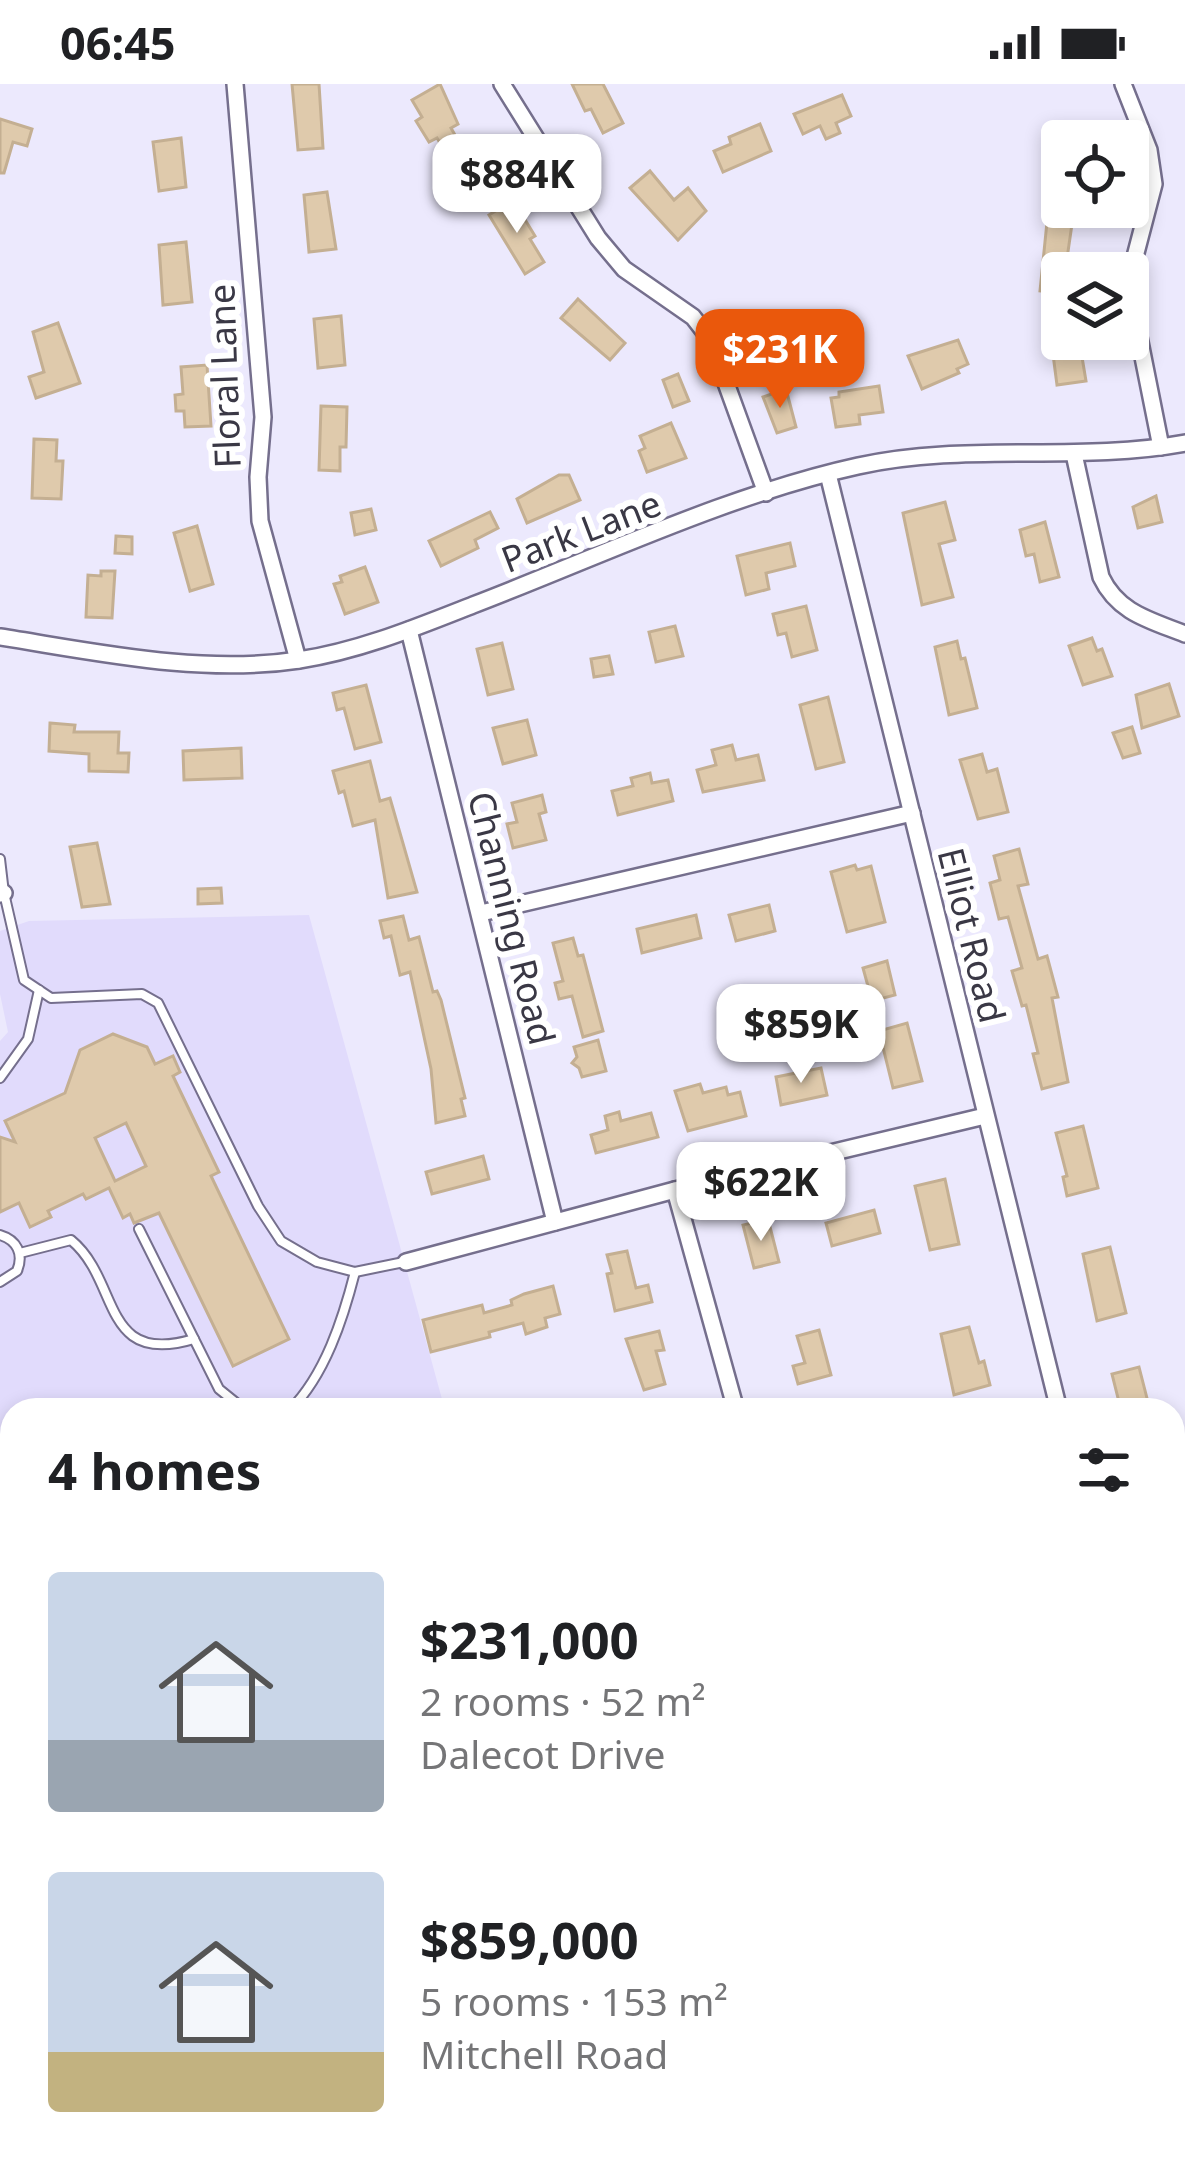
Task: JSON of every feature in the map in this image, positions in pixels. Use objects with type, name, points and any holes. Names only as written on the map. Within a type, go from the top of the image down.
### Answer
[{"type":"street","name":"Floral Lane","points":[[235,84],[263,417],[260,521],[298,660]]},
{"type":"street","points":[[502,84],[598,238],[624,269],[693,317],[710,339],[766,493]]},
{"type":"street","points":[[1123,84],[1149,150],[1154,184],[1131,272],[1135,317],[1161,447]]},
{"type":"street","name":"Park Lane","points":[[0,637],[170,661],[298,660],[409,630],[766,493],[828,474],[902,459],[1074,454],[1185,443]]},
{"type":"street","points":[[1074,454],[1108,592],[1127,610],[1185,634]]},
{"type":"street","name":"Elliot Road","points":[[828,474],[1056,1398]]},
{"type":"street","name":"Channing Road","points":[[409,630],[555,1222]]},
{"type":"street","points":[[481,913],[912,813]]},
{"type":"street","points":[[406,1262],[985,1115]]},
{"type":"street","points":[[675,1190],[733,1398]]},
{"type":"lane","points":[[0,859],[2,894],[24,980],[51,998],[142,994],[158,1003],[258,1206],[281,1241],[317,1262],[355,1272],[406,1262]]},
{"type":"lane","points":[[0,1078],[28,1039],[39,990]]},
{"type":"lane","points":[[139,1229],[219,1389],[230,1398]]},
{"type":"lane","points":[[0,1234],[14,1242],[20,1253],[16,1271],[0,1282]]},
{"type":"lane","points":[[20,1253],[71,1240],[83,1251],[116,1315],[134,1336],[164,1348],[194,1339]]},
{"type":"lane","points":[[302,1398],[344,1314],[355,1272]]},
{"type":"shaded area","points":[[309,915],[442,1398],[0,1398],[0,1041],[8,1032],[0,994],[0,931],[29,921]]},
{"type":"building","points":[[292,84],[319,84],[323,148],[298,150]]},
{"type":"building","points":[[440,84],[458,124],[451,128],[463,149],[449,158],[437,138],[429,142],[416,121],[422,117],[412,100]]},
{"type":"building","points":[[572,84],[603,84],[623,123],[603,133]]},
{"type":"building","points":[[842,95],[851,116],[836,123],[840,133],[826,139],[820,126],[803,134],[794,114]]},
{"type":"building","points":[[0,119],[32,129],[27,146],[13,142],[4,173],[0,173]]},
{"type":"building","points":[[760,124],[771,151],[723,172],[714,151],[731,144],[729,137]]},
{"type":"building","points":[[181,138],[186,187],[159,191],[153,142]]},
{"type":"building","points":[[650,171],[674,200],[688,188],[706,211],[678,240],[630,188]]},
{"type":"building","points":[[327,192],[336,249],[309,252],[304,195]]},
{"type":"building","points":[[513,200],[544,262],[525,274],[489,215]]},
{"type":"building","points":[[1046,228],[1071,228],[1068,252],[1044,252]]},
{"type":"building","points":[[186,242],[192,302],[163,305],[159,245]]},
{"type":"building","points":[[578,299],[625,343],[610,360],[561,318]]},
{"type":"building","points":[[341,316],[345,365],[318,368],[314,319]]},
{"type":"building","points":[[58,323],[80,383],[36,398],[29,377],[44,372],[33,332]]},
{"type":"building","points":[[958,340],[968,364],[957,369],[959,373],[922,389],[908,356]]},
{"type":"building","points":[[1054,360],[1082,360],[1086,381],[1057,385]]},
{"type":"building","points":[[207,365],[211,426],[185,427],[184,411],[176,411],[175,395],[183,394],[181,367]]},
{"type":"building","points":[[678,374],[689,401],[673,407],[663,380]]},
{"type":"building","points":[[879,386],[883,412],[859,415],[860,424],[836,427],[831,398],[839,397],[839,392]]},
{"type":"building","points":[[786,389],[796,427],[777,433],[763,397]]},
{"type":"building","points":[[321,406],[347,407],[340,471],[319,470]]},
{"type":"building","points":[[671,423],[686,458],[647,472],[639,451],[645,448],[640,436]]},
{"type":"building","points":[[34,439],[57,440],[56,461],[63,461],[61,499],[32,498]]},
{"type":"building","points":[[559,475],[569,475],[580,500],[527,523],[517,499]]},
{"type":"building","points":[[1156,496],[1162,522],[1138,528],[1133,507]]},
{"type":"building","points":[[945,502],[955,540],[939,544],[953,597],[922,605],[903,513]]},
{"type":"building","points":[[371,509],[376,530],[355,535],[351,513]]},
{"type":"building","points":[[490,512],[498,528],[475,540],[478,548],[441,566],[429,541]]},
{"type":"building","points":[[1045,522],[1059,577],[1040,582],[1034,554],[1026,556],[1020,530]]},
{"type":"building","points":[[197,526],[213,584],[190,591],[174,533]]},
{"type":"building","points":[[116,536],[132,537],[132,554],[115,553]]},
{"type":"building","points":[[790,543],[795,566],[766,573],[769,589],[746,595],[737,556]]},
{"type":"building","points":[[365,567],[378,602],[345,614],[334,584],[342,582],[340,576]]},
{"type":"building","points":[[101,571],[115,571],[112,618],[86,617],[88,575],[101,576]]},
{"type":"building","points":[[806,606],[817,650],[792,657],[786,633],[778,635],[773,614]]},
{"type":"building","points":[[675,626],[683,656],[656,662],[649,632]]},
{"type":"building","points":[[1092,638],[1097,651],[1102,649],[1112,676],[1083,685],[1069,646]]},
{"type":"building","points":[[957,641],[977,708],[949,715],[935,647]]},
{"type":"building","points":[[502,643],[513,689],[488,695],[477,649]]},
{"type":"building","points":[[609,656],[613,674],[594,677],[591,659]]},
{"type":"building","points":[[1169,684],[1179,716],[1142,728],[1136,695]]},
{"type":"building","points":[[366,685],[381,742],[355,749],[344,708],[337,710],[333,693]]},
{"type":"building","points":[[828,697],[844,762],[816,769],[800,705]]},
{"type":"building","points":[[527,720],[536,755],[503,764],[493,728]]},
{"type":"building","points":[[50,723],[75,725],[74,732],[119,732],[118,753],[129,753],[128,772],[89,771],[89,754],[49,751]]},
{"type":"building","points":[[1132,727],[1140,753],[1123,758],[1113,733]]},
{"type":"building","points":[[732,745],[736,760],[758,755],[764,780],[703,792],[697,770],[716,765],[712,750]]},
{"type":"building","points":[[241,748],[242,778],[184,780],[183,751]]},
{"type":"building","points":[[982,754],[987,772],[997,769],[1008,812],[978,819],[960,760]]},
{"type":"building","points":[[370,761],[380,801],[390,798],[417,892],[388,898],[375,820],[353,826],[344,791],[339,793],[333,771]]},
{"type":"building","points":[[650,773],[652,783],[668,780],[673,801],[618,815],[612,791],[633,786],[631,778]]},
{"type":"building","points":[[542,795],[546,812],[539,814],[546,840],[513,848],[507,824],[517,822],[512,803]]},
{"type":"building","points":[[97,843],[110,904],[82,907],[70,847]]},
{"type":"building","points":[[1019,849],[1028,884],[1018,886],[1038,959],[1047,956],[1058,997],[1052,998],[1068,1082],[1042,1089],[1026,1005],[1022,1006],[1012,971],[1022,968],[1008,917],[999,919],[990,883],[1000,880],[994,856]]},
{"type":"building","points":[[855,865],[857,870],[871,866],[885,922],[847,932],[831,872]]},
{"type":"building","points":[[221,888],[222,903],[198,904],[198,889]]},
{"type":"building","points":[[769,905],[775,931],[736,941],[729,915]]},
{"type":"building","points":[[696,915],[701,938],[642,953],[637,929]]},
{"type":"building","points":[[403,916],[409,940],[419,937],[433,992],[441,1000],[465,1098],[461,1099],[465,1116],[436,1123],[431,1069],[410,972],[400,975],[391,936],[384,938],[380,921]]},
{"type":"building","points":[[573,938],[578,956],[583,955],[603,1031],[583,1037],[572,996],[559,999],[555,983],[563,981],[553,943]]},
{"type":"building","points":[[887,961],[895,995],[872,1001],[863,968]]},
{"type":"building","points":[[907,1023],[922,1081],[893,1088],[879,1031]]},
{"type":"building","points":[[113,1034],[147,1047],[155,1064],[173,1056],[180,1072],[173,1076],[219,1172],[211,1176],[289,1339],[233,1366],[159,1213],[134,1223],[130,1214],[123,1218],[109,1188],[48,1211],[51,1217],[30,1227],[19,1203],[0,1212],[0,1137],[15,1142],[5,1121],[65,1093],[80,1050]],"holes":[[[126,1123],[146,1166],[115,1181],[95,1138]]]},
{"type":"building","points":[[598,1040],[606,1071],[582,1077],[572,1063],[577,1057],[574,1047]]},
{"type":"building","points":[[821,1068],[827,1095],[781,1105],[776,1077]]},
{"type":"building","points":[[700,1084],[703,1093],[726,1087],[728,1095],[740,1092],[746,1116],[688,1131],[675,1091]]},
{"type":"building","points":[[619,1112],[621,1121],[651,1113],[658,1137],[596,1153],[591,1135],[608,1130],[605,1116]]},
{"type":"building","points":[[1083,1126],[1098,1188],[1067,1196],[1056,1133]]},
{"type":"building","points":[[483,1156],[489,1179],[432,1194],[426,1172]]},
{"type":"building","points":[[945,1179],[959,1244],[930,1250],[915,1186]]},
{"type":"building","points":[[874,1210],[880,1233],[832,1246],[826,1223]]},
{"type":"building","points":[[768,1219],[779,1262],[754,1268],[743,1225]]},
{"type":"building","points":[[1110,1247],[1126,1313],[1097,1321],[1083,1254]]},
{"type":"building","points":[[627,1251],[636,1288],[648,1285],[652,1302],[615,1311],[607,1255]]},
{"type":"building","points":[[553,1286],[560,1314],[545,1318],[547,1327],[526,1334],[523,1323],[431,1352],[423,1320],[482,1305],[484,1313]]},
{"type":"building","points":[[969,1327],[990,1385],[954,1395],[941,1334]]},
{"type":"building","points":[[819,1330],[831,1375],[798,1384],[793,1366],[805,1363],[797,1336]]},
{"type":"building","points":[[659,1331],[664,1350],[656,1351],[665,1384],[644,1390],[626,1339]]},
{"type":"building","points":[[1139,1367],[1147,1398],[1118,1398],[1112,1374]]}]
